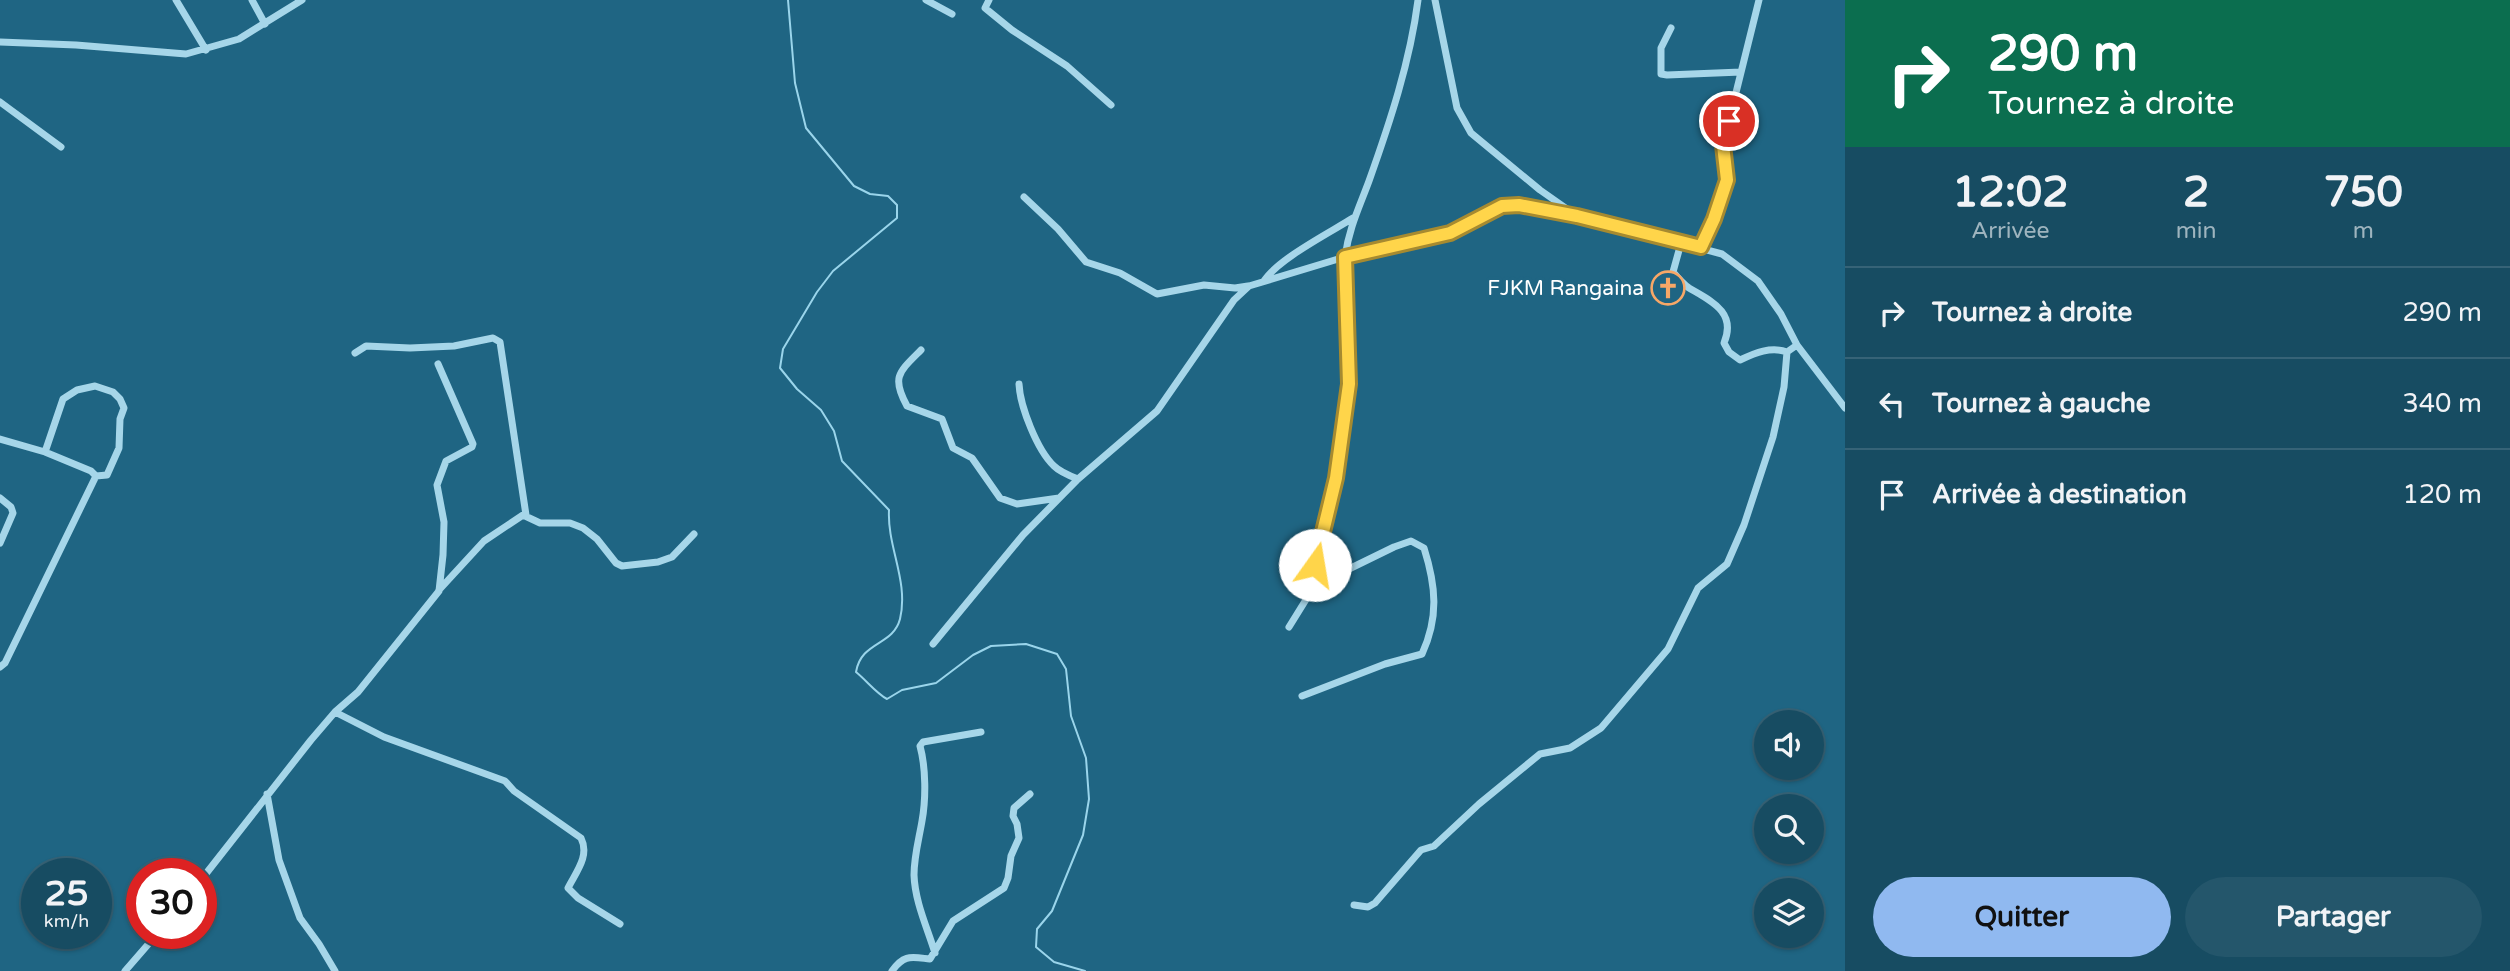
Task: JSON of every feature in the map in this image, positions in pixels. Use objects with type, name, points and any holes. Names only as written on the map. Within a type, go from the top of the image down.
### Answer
[{"type":"street","points":[[176,0],[206,50]]},
{"type":"street","points":[[252,0],[265,24]]},
{"type":"street","points":[[0,43],[66,44],[146,53],[186,54],[239,39],[302,0]]},
{"type":"street","points":[[926,0],[952,14]]},
{"type":"street","points":[[989,0],[985,8],[1012,30],[1067,66],[1111,105]]},
{"type":"street","points":[[1289,626],[1307,598],[1336,478],[1349,384],[1345,257],[1353,218],[1368,183],[1400,86],[1418,0]]},
{"type":"street","points":[[1435,0],[1457,108],[1471,134],[1577,216]]},
{"type":"street","points":[[1701,247],[1727,180],[1723,145],[1759,0]]},
{"type":"street","points":[[1671,28],[1661,48],[1661,74],[1741,72]]},
{"type":"street","points":[[0,102],[61,147]]},
{"type":"street","points":[[1024,197],[1058,229],[1086,261],[1120,273],[1157,294],[1204,285],[1235,288],[1249,286],[1345,257],[1450,233],[1502,206],[1519,205],[1577,216],[1701,247],[1722,254],[1758,281],[1781,314],[1797,345],[1845,408]]},
{"type":"street","points":[[1264,281],[1269,273],[1353,218]]},
{"type":"street","points":[[1681,243],[1673,272],[1688,287],[1722,309],[1728,333],[1724,343],[1729,352],[1740,360],[1757,352],[1779,349],[1787,352]]},
{"type":"street","points":[[933,644],[1023,535],[1078,480],[1157,411],[1234,300],[1249,286]]},
{"type":"street","points":[[355,353],[366,346],[454,346],[492,338],[500,342],[526,515]]},
{"type":"street","points":[[1787,352],[1797,345]]},
{"type":"street","points":[[921,350],[900,371],[897,385],[907,406],[942,419],[953,448],[972,458],[1000,498],[1017,504],[1060,498]]},
{"type":"street","points":[[1354,905],[1368,907],[1375,903],[1421,850],[1434,845],[1540,754],[1570,748],[1601,728],[1668,649],[1698,588],[1727,564],[1744,525],[1773,437],[1784,387],[1787,352]]},
{"type":"street","points":[[438,364],[473,444],[446,461],[438,485],[444,522],[439,591]]},
{"type":"street","points":[[1019,384],[1019,400],[1039,445],[1053,465],[1078,480]]},
{"type":"street","points":[[45,452],[63,399],[77,390],[95,386],[113,392],[124,408],[120,419],[119,448],[107,475],[96,476]]},
{"type":"street","points":[[0,439],[45,452],[91,471],[96,476]]},
{"type":"street","points":[[0,667],[5,663],[96,476]]},
{"type":"street","points":[[0,498],[11,507],[13,513],[0,543]]},
{"type":"street","points":[[526,515],[540,523],[570,523],[583,528],[622,566],[658,562],[672,557],[694,534]]},
{"type":"street","points":[[217,859],[267,794],[335,712],[358,692],[439,591],[484,541],[526,515]]},
{"type":"street","points":[[1302,696],[1385,664],[1422,654],[1431,634],[1434,606],[1433,578],[1424,548],[1411,541],[1310,588]]},
{"type":"street","points":[[335,712],[384,737],[505,781],[514,791],[581,838],[585,855],[568,888],[578,898],[620,924]]},
{"type":"street","points":[[935,953],[918,902],[914,875],[916,848],[923,818],[923,757],[920,746],[923,742],[981,732]]},
{"type":"street","points":[[267,794],[279,860],[296,909],[335,971]]},
{"type":"street","points":[[892,971],[900,960],[910,957],[930,959],[953,922],[1004,888],[1011,856],[1019,838],[1013,816],[1014,808],[1030,794]]},
{"type":"street","points":[[125,971],[144,949]]},
{"type":"waterway","points":[[788,0],[795,83],[806,128],[854,186],[870,194],[888,196],[897,205],[897,218],[833,271],[817,292],[783,349],[780,368],[797,389],[821,410],[834,431],[842,461],[889,510],[891,537],[902,591],[900,619],[891,634],[864,654],[856,672],[887,699],[902,690],[936,683],[973,655],[991,646],[1026,644],[1057,654],[1066,669],[1071,716],[1086,758],[1089,799],[1083,835],[1052,911],[1037,929],[1036,947],[1054,962],[1085,971]]},
{"type":"place","name":"FJKM Rangaina","points":[[1668,288]]},
{"type":"route","points":[[1315,565],[1336,478],[1349,384],[1345,257],[1450,233],[1502,206],[1519,205],[1577,216],[1701,247],[1727,180],[1723,145],[1729,121]]}]
